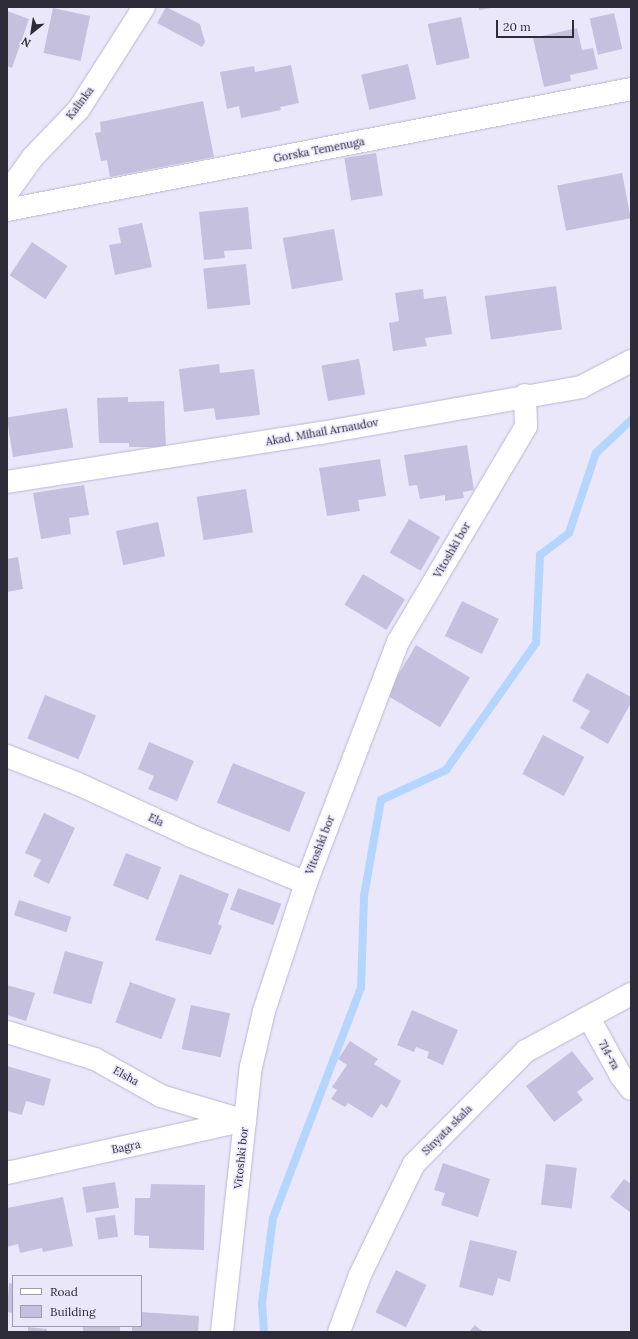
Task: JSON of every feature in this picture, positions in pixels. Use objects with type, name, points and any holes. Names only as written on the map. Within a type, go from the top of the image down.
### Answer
[{"type":"street","name":"Kalinka","points":[[7,193],[33,157],[79,109],[144,7]]},
{"type":"street","name":"Gorska Temenuga","points":[[7,210],[631,89]]},
{"type":"street","name":"Akad. Mihail Arnaudov","points":[[7,482],[321,432],[525,395],[581,387],[631,361]]},
{"type":"street","name":"Vitoshki bor","points":[[222,1332],[252,1067],[264,1011],[306,883],[398,642],[526,426],[525,395]]},
{"type":"street","name":"Ela","points":[[7,756],[76,783],[191,836],[306,883]]},
{"type":"street","name":"Sinyata skala","points":[[339,1332],[360,1275],[414,1164],[526,1051],[631,994]]},
{"type":"street","name":"714-та","points":[[589,1018],[621,1076],[631,1089]]},
{"type":"street","name":"Elsha","points":[[7,1032],[95,1060],[161,1096],[245,1121]]},
{"type":"street","name":"Bagra","points":[[7,1173],[245,1121]]},
{"type":"building","points":[[166,7],[200,24],[205,42],[202,47],[157,23]]},
{"type":"building","points":[[479,7],[491,7],[491,8],[479,10]]},
{"type":"building","points":[[53,8],[90,16],[81,61],[43,53]]},
{"type":"building","points":[[7,11],[29,19],[12,68],[7,66]]},
{"type":"building","points":[[614,13],[622,49],[598,55],[590,19]]},
{"type":"building","points":[[461,17],[470,58],[436,65],[428,24]]},
{"type":"building","points":[[577,28],[582,50],[593,48],[598,69],[570,75],[571,81],[544,87],[533,38]]},
{"type":"building","points":[[408,64],[416,99],[369,110],[361,75]]},
{"type":"building","points":[[291,65],[299,103],[280,107],[281,110],[241,118],[239,106],[227,109],[220,72],[254,66],[255,72]]},
{"type":"building","points":[[203,101],[214,157],[110,177],[107,160],[101,161],[95,133],[101,132],[100,122]]},
{"type":"building","points":[[376,153],[383,195],[351,200],[344,158]]},
{"type":"building","points":[[622,173],[631,218],[566,231],[557,186]]},
{"type":"building","points":[[248,207],[252,249],[224,251],[225,258],[204,260],[199,212]]},
{"type":"building","points":[[142,223],[152,267],[115,275],[109,245],[121,243],[118,228]]},
{"type":"building","points":[[334,229],[343,280],[292,289],[283,238]]},
{"type":"building","points":[[32,242],[68,266],[45,299],[10,275]]},
{"type":"building","points":[[246,264],[250,305],[208,309],[203,268]]},
{"type":"building","points":[[556,286],[562,330],[491,340],[485,296]]},
{"type":"building","points":[[423,289],[424,299],[446,296],[452,334],[425,338],[427,346],[393,351],[389,323],[399,321],[395,293]]},
{"type":"building","points":[[359,359],[365,394],[328,401],[322,366]]},
{"type":"building","points":[[219,364],[220,373],[254,369],[260,415],[216,420],[214,408],[184,412],[179,369]]},
{"type":"building","points":[[128,397],[128,402],[164,401],[166,447],[129,447],[129,443],[99,443],[97,398]]},
{"type":"building","points":[[67,408],[73,448],[13,457],[7,418]]},
{"type":"building","points":[[467,445],[474,490],[463,492],[464,498],[445,501],[445,495],[420,499],[417,485],[409,486],[404,455]]},
{"type":"building","points":[[380,459],[386,496],[358,500],[360,511],[327,516],[319,468]]},
{"type":"building","points":[[84,485],[89,515],[69,518],[71,534],[41,539],[33,493]]},
{"type":"building","points":[[246,489],[253,532],[203,540],[197,497]]},
{"type":"building","points":[[409,519],[440,537],[421,571],[390,553]]},
{"type":"building","points":[[158,522],[165,556],[123,565],[116,531]]},
{"type":"building","points":[[18,557],[23,589],[7,592],[7,559]]},
{"type":"building","points":[[363,574],[405,599],[386,630],[344,605]]},
{"type":"building","points":[[462,601],[499,619],[482,654],[445,636]]},
{"type":"building","points":[[416,645],[470,677],[440,727],[386,695]]},
{"type":"building","points":[[587,673],[631,697],[631,703],[608,744],[580,728],[590,711],[572,701]]},
{"type":"building","points":[[45,695],[96,716],[78,759],[27,739]]},
{"type":"building","points":[[543,735],[584,757],[564,796],[522,774]]},
{"type":"building","points":[[149,742],[194,761],[177,801],[148,789],[154,776],[138,769]]},
{"type":"building","points":[[233,763],[305,792],[289,832],[217,803]]},
{"type":"building","points":[[44,813],[75,828],[49,884],[33,876],[41,860],[25,853]]},
{"type":"building","points":[[126,853],[161,867],[148,900],[113,885]]},
{"type":"building","points":[[180,874],[229,894],[218,924],[222,926],[211,955],[155,940]]},
{"type":"building","points":[[238,888],[281,904],[273,925],[230,910]]},
{"type":"building","points":[[19,900],[71,917],[66,932],[14,915]]},
{"type":"building","points":[[65,951],[103,962],[91,1004],[53,993]]},
{"type":"building","points":[[130,982],[176,999],[161,1039],[115,1022]]},
{"type":"building","points":[[7,985],[35,993],[26,1021],[7,1015]]},
{"type":"building","points":[[191,1005],[230,1013],[221,1057],[182,1049]]},
{"type":"building","points":[[412,1010],[458,1030],[443,1065],[427,1058],[429,1052],[416,1047],[414,1052],[397,1045]]},
{"type":"building","points":[[350,1041],[378,1059],[374,1064],[401,1081],[387,1108],[381,1104],[372,1118],[348,1103],[345,1107],[331,1099],[337,1090],[332,1087],[347,1065],[338,1059]]},
{"type":"building","points":[[572,1051],[594,1079],[577,1092],[583,1100],[554,1122],[526,1086]]},
{"type":"building","points":[[7,1066],[51,1079],[44,1106],[26,1101],[22,1115],[7,1111]]},
{"type":"building","points":[[443,1163],[490,1179],[478,1217],[441,1205],[445,1193],[434,1190]]},
{"type":"building","points":[[546,1164],[577,1168],[572,1208],[541,1205]]},
{"type":"building","points":[[624,1179],[631,1184],[631,1213],[610,1197]]},
{"type":"building","points":[[115,1182],[119,1208],[86,1213],[82,1187]]},
{"type":"building","points":[[151,1184],[205,1185],[204,1250],[149,1248],[149,1236],[134,1235],[135,1198],[150,1198]]},
{"type":"building","points":[[63,1197],[73,1246],[43,1252],[42,1248],[20,1253],[18,1244],[7,1247],[7,1208]]},
{"type":"building","points":[[115,1215],[118,1237],[98,1240],[95,1218]]},
{"type":"building","points":[[470,1240],[517,1251],[510,1282],[498,1278],[493,1296],[459,1287]]},
{"type":"building","points":[[396,1270],[427,1285],[406,1327],[375,1312]]},
{"type":"building","points":[[9,1283],[12,1284],[12,1313],[7,1312]]},
{"type":"building","points":[[142,1312],[199,1316],[198,1332],[132,1332],[132,1327],[142,1327]]},
{"type":"building","points":[[475,1325],[483,1332],[469,1332]]},
{"type":"building","points":[[28,1327],[47,1329],[47,1332],[28,1332]]},
{"type":"building","points":[[83,1327],[120,1327],[120,1332],[83,1332]]},
{"type":"waterway","points":[[264,1332],[262,1303],[273,1218],[361,988],[364,896],[381,800],[446,770],[536,643],[540,555],[569,533],[596,453],[631,420]]}]
